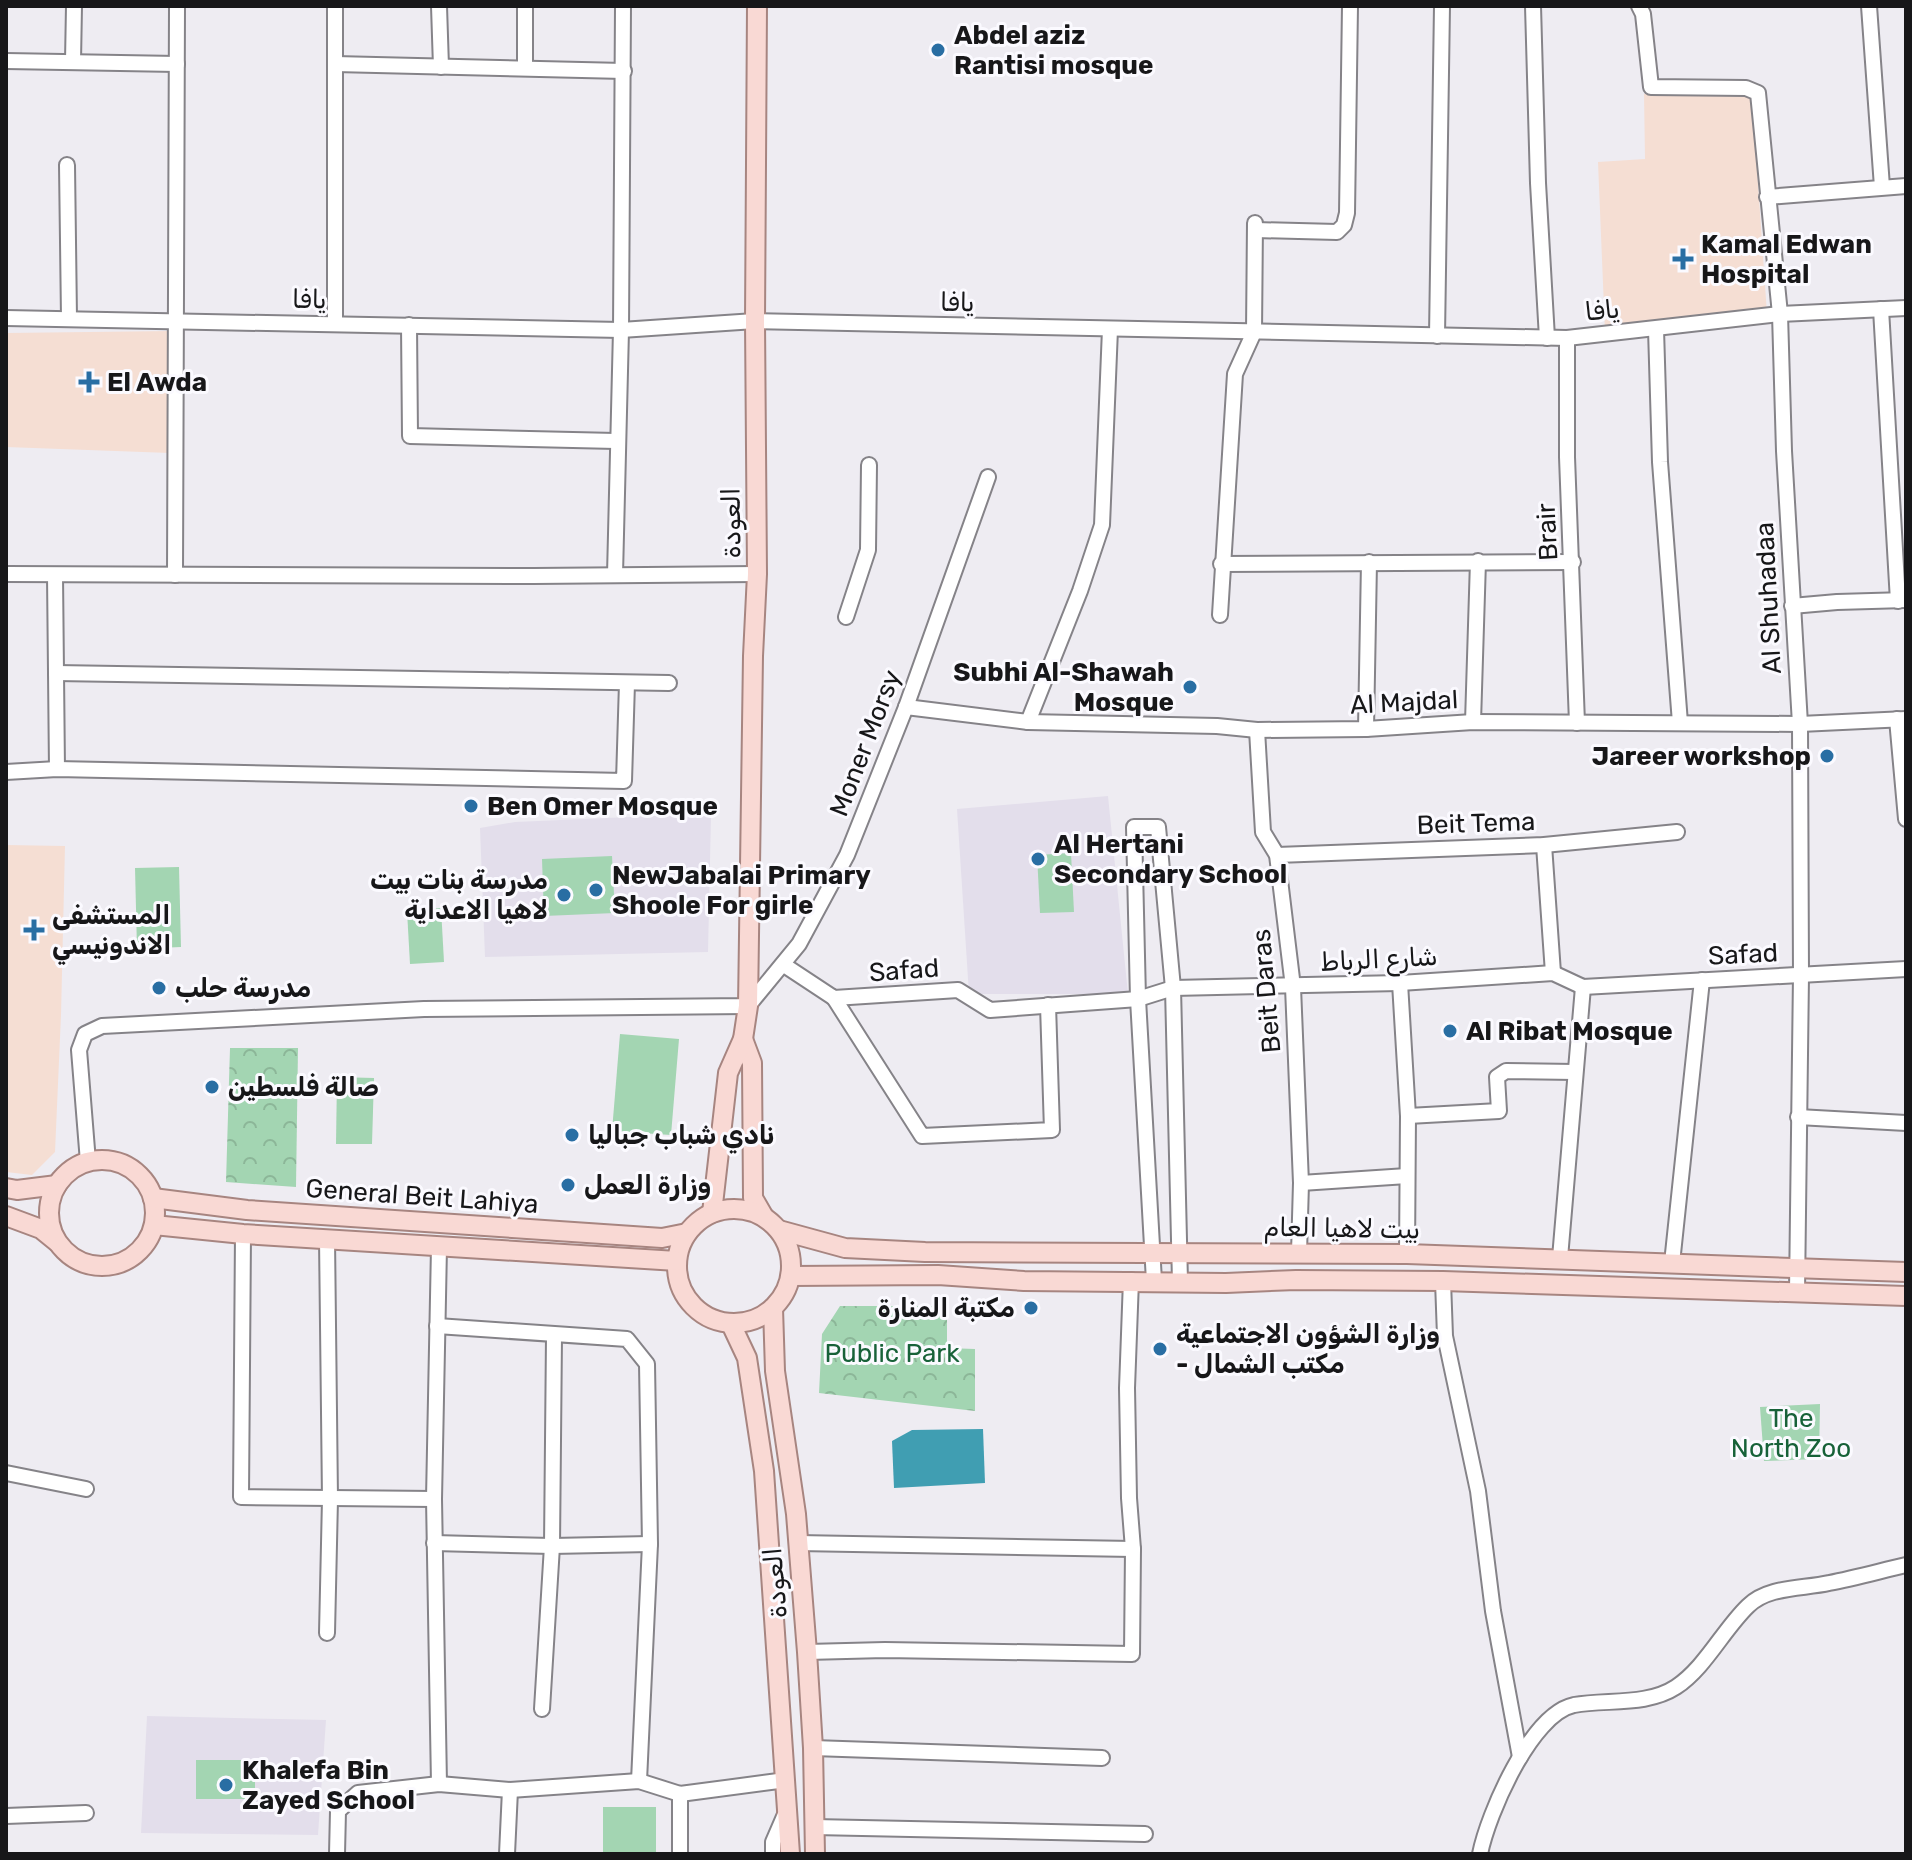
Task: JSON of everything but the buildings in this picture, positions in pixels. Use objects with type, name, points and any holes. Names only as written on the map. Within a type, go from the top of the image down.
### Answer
[{"type":"main road","name":"العودة","points":[[712,1213],[728,1073],[743,1039],[748,1006],[757,574],[757,6]]},
{"type":"main road","name":"العودة","points":[[743,1039],[752,1063],[753,1198],[764,1217]]},
{"type":"main road","points":[[6,1216],[41,1229],[79,1261],[98,1266],[115,1265],[137,1254],[148,1241],[154,1225],[153,1198],[144,1180],[128,1166],[109,1160],[88,1162],[68,1173],[57,1185],[51,1199],[49,1214],[57,1242]]},
{"type":"main road","points":[[6,1188],[17,1190],[57,1185]]},
{"type":"main road","name":"General Beit Lahiya","points":[[153,1198],[247,1210],[662,1238],[687,1233]]},
{"type":"main road","points":[[736,1209],[764,1217],[779,1230],[789,1248],[791,1276],[784,1294],[773,1308],[749,1322],[731,1324],[705,1316],[691,1304],[678,1279],[677,1261],[687,1233],[698,1221],[712,1213],[736,1209]]},
{"type":"main road","name":"General Beit Lahiya","points":[[154,1225],[243,1234],[677,1261]]},
{"type":"main road","name":"بيت لاهيا العام","points":[[779,1230],[845,1248],[925,1252],[1407,1254],[1906,1272]]},
{"type":"main road","name":"بيت لاهيا العام","points":[[791,1276],[938,1275],[1024,1281],[1443,1281],[1906,1296]]},
{"type":"main road","name":"العودة","points":[[773,1308],[775,1371],[798,1543],[807,1652],[815,1854]]},
{"type":"main road","name":"العودة","points":[[731,1324],[747,1358],[764,1471],[790,1854]]},
{"type":"street","points":[[73,61],[74,6]]},
{"type":"street","points":[[175,575],[177,6]]},
{"type":"street","points":[[335,6],[335,323]]},
{"type":"street","points":[[439,6],[441,67]]},
{"type":"street","points":[[525,6],[525,68]]},
{"type":"street","points":[[615,575],[621,330],[623,6]]},
{"type":"street","points":[[1220,615],[1235,374],[1254,332],[1256,226],[1324,233],[1337,232],[1344,225],[1347,213],[1350,6]]},
{"type":"street","points":[[1437,336],[1442,6]]},
{"type":"street","points":[[1533,6],[1538,183],[1547,338]]},
{"type":"street","name":"Al Shuhadaa","points":[[1639,6],[1643,14],[1651,87],[1746,88],[1758,93],[1780,314],[1800,724],[1797,1292]]},
{"type":"street","points":[[1869,6],[1882,187]]},
{"type":"street","points":[[6,61],[177,64]]},
{"type":"street","points":[[335,64],[624,71]]},
{"type":"street","points":[[67,165],[69,318]]},
{"type":"street","points":[[1767,197],[1906,186]]},
{"type":"street","name":"يافا","points":[[6,318],[621,330],[755,321],[1567,338],[1780,314],[1906,308]]},
{"type":"street","points":[[1792,606],[1902,600],[1881,309]]},
{"type":"street","points":[[409,325],[410,436],[616,441]]},
{"type":"street","points":[[1028,722],[1080,591],[1102,525],[1110,329]]},
{"type":"street","points":[[1656,329],[1660,462],[1680,723]]},
{"type":"street","name":"Brair","points":[[1567,338],[1567,457],[1577,723]]},
{"type":"street","points":[[1889,428],[1906,428]]},
{"type":"street","points":[[846,617],[868,550],[869,465]]},
{"type":"street","name":"Moner Morsy","points":[[748,1006],[784,965],[819,912],[847,855],[906,707],[988,477]]},
{"type":"street","points":[[1473,722],[1478,561]]},
{"type":"street","points":[[1366,729],[1369,562]]},
{"type":"street","points":[[1221,564],[1573,562]]},
{"type":"street","points":[[6,574],[757,574]]},
{"type":"street","points":[[55,575],[57,769]]},
{"type":"street","points":[[56,673],[669,683]]},
{"type":"street","points":[[6,772],[57,769],[624,781],[627,683]]},
{"type":"street","name":"Al Majdal","points":[[906,707],[1028,722],[1217,726],[1257,730],[1366,729],[1473,722],[1800,724],[1902,719]]},
{"type":"street","points":[[1902,719],[1906,819]]},
{"type":"street","name":"Beit Daras","points":[[1257,730],[1263,832],[1277,855],[1293,987],[1301,1183],[1299,1253]]},
{"type":"street","points":[[1154,1281],[1138,999],[1134,827],[1158,827],[1173,988],[1180,1282]]},
{"type":"street","name":"Beit Tema","points":[[1277,855],[1544,845],[1677,832]]},
{"type":"street","points":[[1544,845],[1553,973]]},
{"type":"street","name":"Safad","points":[[784,965],[834,998],[958,990],[990,1010],[1138,999],[1173,988]]},
{"type":"street","name":"Safad","points":[[1583,987],[1906,969]]},
{"type":"street","name":"شارع الرباط","points":[[1173,988],[1400,983],[1553,973],[1583,987]]},
{"type":"street","points":[[1672,1263],[1702,980]]},
{"type":"street","points":[[1400,983],[1408,1116],[1407,1254]]},
{"type":"street","points":[[1560,1258],[1583,987]]},
{"type":"street","points":[[834,998],[922,1136],[1052,1130],[1048,1005]]},
{"type":"street","points":[[88,1162],[79,1050],[85,1034],[102,1026],[424,1009],[748,1006]]},
{"type":"street","points":[[1408,1116],[1499,1111],[1497,1077],[1506,1071],[1575,1072]]},
{"type":"street","points":[[1798,1117],[1906,1123]]},
{"type":"street","points":[[1301,1183],[1407,1176]]},
{"type":"street","points":[[243,1234],[241,1497],[434,1499]]},
{"type":"street","points":[[327,1238],[330,1499],[327,1633]]},
{"type":"street","points":[[439,1247],[434,1499],[439,1784]]},
{"type":"street","points":[[807,1652],[885,1650],[1132,1654],[1133,1549],[1127,1388],[1131,1280]]},
{"type":"street","points":[[1443,1281],[1445,1336],[1478,1491],[1493,1611],[1520,1757]]},
{"type":"street","points":[[437,1326],[627,1339],[647,1364],[650,1544],[639,1781]]},
{"type":"street","points":[[542,1709],[552,1546],[554,1336]]},
{"type":"street","points":[[6,1473],[86,1489]]},
{"type":"street","points":[[434,1543],[552,1546],[650,1544]]},
{"type":"street","points":[[798,1543],[1133,1549]]},
{"type":"street","points":[[1480,1854],[1513,1765],[1543,1725],[1561,1710],[1575,1705],[1652,1697],[1675,1688],[1689,1676],[1748,1606],[1762,1596],[1906,1565]]},
{"type":"street","points":[[813,1748],[1102,1758]]},
{"type":"street","points":[[337,1854],[338,1811],[358,1793],[439,1784],[510,1790],[639,1781],[680,1794],[786,1780]]},
{"type":"street","points":[[507,1854],[510,1790]]},
{"type":"street","points":[[680,1794],[680,1854]]},
{"type":"street","points":[[773,1854],[773,1842],[788,1808]]},
{"type":"street","points":[[6,1816],[86,1813]]},
{"type":"street","points":[[814,1827],[1145,1834]]},
{"type":"shaded area","name":"Kamal Edwan Hospital","points":[[1745,93],[1752,97],[1767,314],[1605,332],[1598,162],[1645,159],[1644,94]]},
{"type":"shaded area","name":"El Awda","points":[[173,331],[170,453],[6,447],[6,333]]},
{"type":"shaded area","name":"Al Hertani Secondary School","points":[[1108,796],[1128,994],[969,994],[957,809]]},
{"type":"shaded area","name":"NewJabalai Primary Shoole For girle","points":[[711,816],[708,952],[485,957],[480,828],[515,822]]},
{"type":"shaded area","name":"المستشفى الاندونيسي","points":[[6,845],[65,846],[55,1152],[32,1175],[6,1172]]},
{"type":"shaded area","points":[[147,1716],[326,1720],[318,1835],[141,1833]]},
{"type":"green space","points":[[1071,853],[1074,912],[1040,913],[1037,855]]},
{"type":"green space","points":[[612,856],[615,913],[544,916],[542,859]]},
{"type":"green space","points":[[179,867],[181,947],[137,949],[135,868]]},
{"type":"green space","points":[[441,908],[444,962],[410,964],[407,911]]},
{"type":"green space","points":[[620,1034],[679,1039],[671,1135],[612,1131]]},
{"type":"green space","points":[[230,1048],[298,1048],[296,1187],[226,1182]]},
{"type":"green space","points":[[337,1077],[374,1078],[372,1144],[336,1144]]},
{"type":"green space","name":"Public Park","points":[[840,1306],[947,1306],[947,1348],[975,1349],[975,1411],[819,1393],[822,1334]]},
{"type":"green space","name":"The North Zoo","points":[[1820,1404],[1819,1459],[1764,1461],[1760,1407]]},
{"type":"green space","points":[[196,1760],[255,1760],[255,1799],[196,1799]]},
{"type":"green space","points":[[603,1807],[656,1807],[656,1854],[603,1854]]},
{"type":"water","points":[[983,1429],[985,1483],[894,1488],[892,1441],[912,1430]]},
{"type":"place","name":"Abdel aziz Rantisi mosque","points":[[938,50]]},
{"type":"place","name":"Kamal Edwan Hospital","points":[[1683,259]]},
{"type":"place","name":"El Awda","points":[[89,382]]},
{"type":"place","name":"Subhi Al-Shawah Mosque","points":[[1190,687]]},
{"type":"place","name":"Jareer workshop","points":[[1827,756]]},
{"type":"place","name":"Ben Omer Mosque","points":[[471,806]]},
{"type":"place","name":"Al Hertani Secondary School","points":[[1038,859]]},
{"type":"place","name":"NewJabalai Primary Shoole For girle","points":[[596,890]]},
{"type":"place","name":"مدرسة بنات بيت لاهيا الاعداية","points":[[564,895]]},
{"type":"place","name":"المستشفى الاندونيسي","points":[[34,930]]},
{"type":"place","name":"مدرسة حلب","points":[[159,988]]},
{"type":"place","name":"Al Ribat Mosque","points":[[1450,1031]]},
{"type":"place","name":"صالة فلسطين","points":[[212,1087]]},
{"type":"place","name":"نادي شباب جباليا","points":[[572,1135]]},
{"type":"place","name":"وزارة العمل","points":[[568,1185]]},
{"type":"place","name":"مكتبة المنارة","points":[[1031,1308]]},
{"type":"place","name":"وزارة الشؤون الاجتماعية - مكتب الشمال","points":[[1160,1349]]},
{"type":"place","name":"Khalefa Bin Zayed School","points":[[226,1785]]}]
